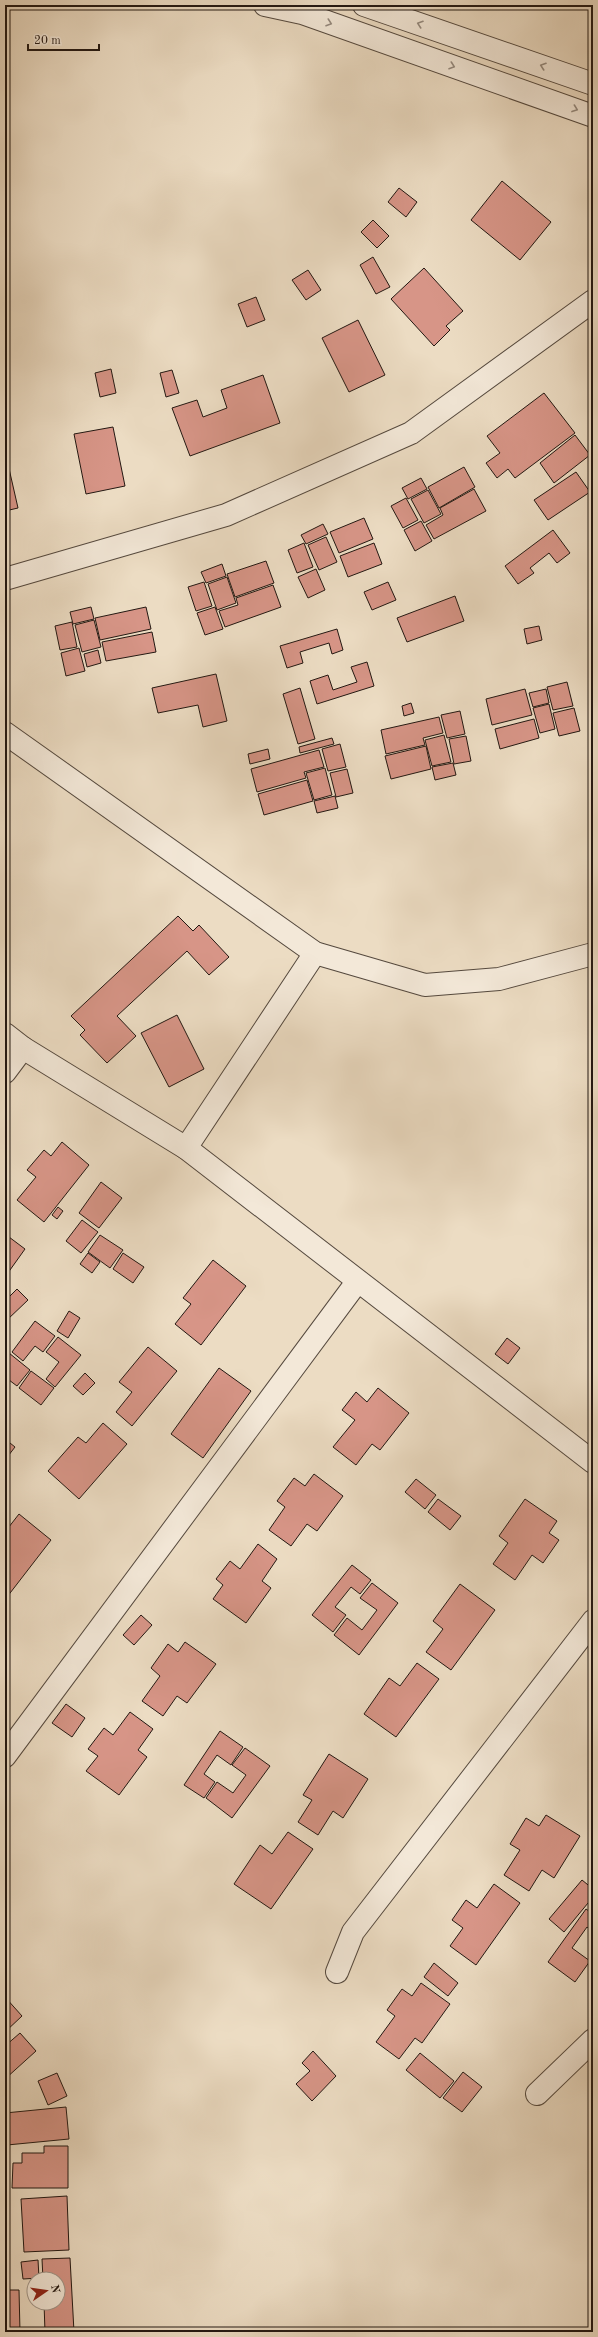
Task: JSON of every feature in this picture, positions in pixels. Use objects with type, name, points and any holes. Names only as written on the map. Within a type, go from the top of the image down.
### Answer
[{"type":"street","points":[[265,5],[303,9],[593,116]]},
{"type":"street","points":[[364,5],[593,84]]},
{"type":"street","points":[[5,579],[226,515],[411,433],[593,301]]},
{"type":"street","points":[[5,733],[315,953],[425,985],[499,979],[593,954]]},
{"type":"street","points":[[186,1148],[315,953]]},
{"type":"street","points":[[5,1034],[23,1048],[186,1148],[357,1282],[593,1462]]},
{"type":"street","points":[[5,1072],[23,1048]]},
{"type":"street","points":[[5,1756],[357,1282]]},
{"type":"street","points":[[337,1972],[353,1932],[593,1621]]},
{"type":"street","points":[[537,2094],[593,2040]]},
{"type":"building","points":[[502,181],[551,222],[520,260],[471,220]]},
{"type":"building","points":[[399,188],[417,202],[406,217],[388,202]]},
{"type":"building","points":[[373,220],[389,236],[377,248],[361,232]]},
{"type":"building","points":[[373,257],[390,287],[376,294],[360,265]]},
{"type":"building","points":[[424,268],[463,311],[446,326],[450,330],[434,346],[391,299]]},
{"type":"building","points":[[308,270],[321,290],[306,300],[292,280]]},
{"type":"building","points":[[256,297],[265,320],[247,327],[238,304]]},
{"type":"building","points":[[358,320],[385,375],[349,392],[322,338]]},
{"type":"building","points":[[111,369],[116,393],[100,397],[95,373]]},
{"type":"building","points":[[172,370],[179,393],[166,397],[160,373]]},
{"type":"building","points":[[263,375],[280,423],[190,456],[172,408],[197,400],[203,417],[227,408],[221,390]]},
{"type":"building","points":[[544,393],[575,433],[515,478],[508,469],[497,478],[486,463],[500,453],[487,436]]},
{"type":"building","points":[[113,427],[125,486],[86,494],[74,434]]},
{"type":"building","points":[[575,435],[590,455],[554,483],[540,463]]},
{"type":"building","points":[[5,451],[18,508],[5,511]]},
{"type":"building","points":[[464,467],[475,487],[439,508],[428,487]]},
{"type":"building","points":[[576,472],[590,492],[548,520],[534,500]]},
{"type":"building","points":[[421,478],[427,489],[408,499],[402,488]]},
{"type":"building","points":[[474,489],[486,511],[434,539],[426,525],[443,515],[440,508]]},
{"type":"building","points":[[428,490],[441,514],[424,523],[411,499]]},
{"type":"building","points":[[406,498],[418,520],[403,528],[391,506]]},
{"type":"building","points":[[364,518],[373,539],[339,553],[330,532]]},
{"type":"building","points":[[421,521],[432,541],[415,551],[404,530]]},
{"type":"building","points":[[323,524],[328,534],[306,544],[301,535]]},
{"type":"building","points":[[553,530],[570,553],[557,563],[549,553],[530,568],[534,573],[518,584],[505,566]]},
{"type":"building","points":[[326,537],[337,562],[319,570],[308,545]]},
{"type":"building","points":[[304,543],[313,567],[297,573],[288,550]]},
{"type":"building","points":[[374,543],[382,564],[348,577],[340,556]]},
{"type":"building","points":[[266,561],[274,583],[235,597],[227,574]]},
{"type":"building","points":[[222,564],[226,576],[206,583],[201,572]]},
{"type":"building","points":[[316,569],[325,590],[308,598],[298,577]]},
{"type":"building","points":[[227,577],[236,603],[217,610],[208,584]]},
{"type":"building","points":[[204,582],[212,606],[196,611],[188,587]]},
{"type":"building","points":[[388,582],[396,600],[372,610],[364,592]]},
{"type":"building","points":[[273,585],[281,607],[225,627],[219,611],[238,605],[236,598]]},
{"type":"building","points":[[455,596],[464,621],[407,642],[397,618]]},
{"type":"building","points":[[91,607],[94,619],[73,624],[70,612]]},
{"type":"building","points":[[146,607],[151,629],[100,640],[95,618]]},
{"type":"building","points":[[215,607],[223,629],[205,635],[197,613]]},
{"type":"building","points":[[94,620],[101,647],[82,652],[75,625]]},
{"type":"building","points":[[72,622],[77,647],[60,650],[55,626]]},
{"type":"building","points":[[539,626],[542,640],[527,644],[524,629]]},
{"type":"building","points":[[337,629],[343,650],[332,654],[329,643],[300,652],[303,663],[287,668],[280,646]]},
{"type":"building","points":[[152,632],[156,652],[106,661],[102,642]]},
{"type":"building","points":[[79,648],[85,671],[66,676],[61,653]]},
{"type":"building","points":[[98,650],[101,663],[87,667],[84,654]]},
{"type":"building","points":[[367,662],[374,686],[317,704],[310,681],[328,675],[333,690],[357,682],[351,667]]},
{"type":"building","points":[[216,674],[227,721],[203,727],[198,705],[158,713],[152,688]]},
{"type":"building","points":[[567,682],[573,706],[553,710],[547,687]]},
{"type":"building","points":[[300,688],[315,739],[298,744],[283,694]]},
{"type":"building","points":[[525,689],[532,715],[492,725],[486,699]]},
{"type":"building","points":[[546,689],[549,703],[533,707],[529,693]]},
{"type":"building","points":[[411,703],[414,713],[404,716],[402,706]]},
{"type":"building","points":[[549,704],[555,729],[540,733],[533,708]]},
{"type":"building","points":[[574,708],[580,731],[559,736],[553,713]]},
{"type":"building","points":[[460,711],[465,734],[447,738],[441,715]]},
{"type":"building","points":[[439,717],[443,733],[423,738],[425,745],[386,754],[381,730]]},
{"type":"building","points":[[534,719],[539,738],[500,749],[495,729]]},
{"type":"building","points":[[444,735],[451,762],[432,766],[425,740]]},
{"type":"building","points":[[466,736],[471,761],[454,764],[449,739]]},
{"type":"building","points":[[332,738],[334,744],[300,753],[299,747]]},
{"type":"building","points":[[340,744],[346,767],[328,771],[322,749]]},
{"type":"building","points":[[426,746],[431,769],[391,779],[385,756]]},
{"type":"building","points":[[268,749],[270,759],[250,764],[248,754]]},
{"type":"building","points":[[319,750],[324,767],[304,772],[306,778],[257,792],[251,769]]},
{"type":"building","points":[[453,763],[456,775],[435,780],[432,767]]},
{"type":"building","points":[[325,768],[332,795],[314,800],[306,773]]},
{"type":"building","points":[[347,769],[353,793],[336,797],[330,773]]},
{"type":"building","points":[[307,780],[313,801],[264,815],[258,794]]},
{"type":"building","points":[[335,796],[338,808],[317,813],[314,801]]},
{"type":"building","points":[[178,916],[193,931],[199,925],[229,957],[209,975],[187,951],[117,1016],[136,1036],[107,1063],[80,1035],[85,1030],[71,1016]]},
{"type":"building","points":[[177,1015],[204,1069],[169,1087],[141,1033]]},
{"type":"building","points":[[62,1142],[89,1165],[44,1222],[17,1200],[36,1177],[27,1170],[44,1150],[51,1156]]},
{"type":"building","points":[[101,1182],[122,1198],[99,1228],[79,1213]]},
{"type":"building","points":[[58,1207],[63,1211],[57,1219],[52,1215]]},
{"type":"building","points":[[82,1220],[98,1232],[81,1253],[66,1241]]},
{"type":"building","points":[[5,1234],[25,1249],[5,1277]]},
{"type":"building","points":[[100,1235],[123,1250],[110,1268],[88,1252]]},
{"type":"building","points":[[88,1253],[100,1262],[92,1273],[80,1264]]},
{"type":"building","points":[[123,1253],[144,1267],[133,1283],[113,1269]]},
{"type":"building","points":[[213,1260],[246,1286],[201,1345],[175,1324],[191,1304],[183,1298]]},
{"type":"building","points":[[17,1289],[28,1300],[7,1320],[5,1318],[5,1301]]},
{"type":"building","points":[[69,1311],[80,1318],[68,1338],[57,1331]]},
{"type":"building","points":[[35,1321],[55,1336],[43,1352],[35,1346],[23,1361],[12,1352]]},
{"type":"building","points":[[58,1337],[81,1355],[55,1387],[46,1379],[59,1362],[46,1352]]},
{"type":"building","points":[[507,1338],[520,1348],[508,1364],[495,1354]]},
{"type":"building","points":[[148,1347],[177,1371],[132,1426],[116,1412],[132,1392],[119,1382]]},
{"type":"building","points":[[9,1353],[30,1370],[17,1386],[5,1377],[5,1358]]},
{"type":"building","points":[[219,1368],[251,1391],[203,1458],[171,1434]]},
{"type":"building","points":[[31,1371],[54,1388],[41,1405],[19,1388]]},
{"type":"building","points":[[85,1373],[95,1383],[83,1395],[73,1386]]},
{"type":"building","points":[[378,1388],[409,1413],[380,1450],[372,1444],[356,1465],[333,1447],[355,1420],[342,1410],[356,1392],[367,1402]]},
{"type":"building","points":[[103,1423],[127,1444],[79,1499],[48,1471],[78,1437],[86,1443]]},
{"type":"building","points":[[5,1439],[15,1447],[5,1460]]},
{"type":"building","points":[[314,1474],[343,1496],[317,1531],[307,1524],[291,1546],[269,1530],[285,1507],[277,1501],[294,1478],[305,1486]]},
{"type":"building","points":[[416,1479],[436,1495],[425,1509],[405,1492]]},
{"type":"building","points":[[438,1499],[461,1516],[450,1530],[428,1512]]},
{"type":"building","points":[[525,1499],[557,1521],[549,1533],[559,1540],[543,1563],[532,1555],[515,1580],[493,1564],[508,1543],[499,1536]]},
{"type":"building","points":[[19,1514],[51,1540],[7,1597],[5,1595],[5,1532]]},
{"type":"building","points":[[258,1544],[277,1559],[262,1581],[271,1588],[246,1623],[213,1599],[223,1585],[216,1579],[230,1561],[240,1569]]},
{"type":"building","points":[[352,1565],[371,1580],[360,1594],[351,1587],[335,1607],[346,1615],[333,1632],[312,1615]]},
{"type":"building","points":[[372,1583],[398,1603],[359,1655],[334,1635],[347,1618],[362,1630],[377,1610],[360,1598]]},
{"type":"building","points":[[460,1584],[495,1610],[451,1670],[426,1652],[443,1629],[433,1621]]},
{"type":"building","points":[[141,1615],[152,1625],[134,1645],[123,1635]]},
{"type":"building","points":[[185,1642],[216,1664],[187,1703],[177,1696],[163,1716],[142,1701],[160,1676],[151,1668],[168,1644],[178,1652]]},
{"type":"building","points":[[417,1663],[439,1679],[396,1737],[364,1714],[389,1678],[400,1686]]},
{"type":"building","points":[[66,1704],[85,1718],[72,1737],[52,1723]]},
{"type":"building","points":[[130,1712],[153,1729],[138,1750],[147,1757],[119,1795],[86,1771],[98,1756],[88,1749],[104,1728],[113,1735]]},
{"type":"building","points":[[220,1731],[243,1747],[231,1765],[217,1755],[204,1774],[215,1782],[204,1798],[184,1785]]},
{"type":"building","points":[[245,1748],[270,1766],[232,1818],[206,1798],[217,1782],[233,1793],[246,1775],[232,1765]]},
{"type":"building","points":[[329,1754],[368,1779],[343,1818],[333,1811],[318,1835],[298,1822],[312,1800],[303,1795]]},
{"type":"building","points":[[546,1815],[580,1836],[554,1878],[542,1870],[529,1891],[504,1875],[520,1850],[510,1844],[526,1818],[539,1826]]},
{"type":"building","points":[[288,1832],[313,1849],[271,1909],[234,1884],[260,1845],[272,1854]]},
{"type":"building","points":[[582,1880],[593,1889],[593,1897],[564,1932],[549,1919]]},
{"type":"building","points":[[494,1884],[520,1903],[476,1965],[450,1946],[463,1928],[452,1920],[466,1900],[477,1908]]},
{"type":"building","points":[[586,1909],[593,1914],[593,1932],[587,1927],[572,1948],[590,1961],[575,1982],[548,1962]]},
{"type":"building","points":[[434,1963],[458,1983],[448,1996],[424,1977]]},
{"type":"building","points":[[421,1983],[450,2004],[422,2043],[415,2038],[399,2059],[376,2042],[395,2016],[387,2010],[402,1989],[412,1996]]},
{"type":"building","points":[[5,1997],[22,2016],[5,2032]]},
{"type":"building","points":[[20,2033],[36,2051],[5,2079],[5,2046]]},
{"type":"building","points":[[313,2051],[336,2076],[312,2101],[296,2084],[310,2071],[302,2063]]},
{"type":"building","points":[[420,2053],[454,2081],[440,2098],[406,2070]]},
{"type":"building","points":[[463,2072],[482,2087],[462,2112],[443,2098]]},
{"type":"building","points":[[57,2073],[67,2096],[48,2105],[38,2081]]},
{"type":"building","points":[[66,2107],[69,2139],[7,2145],[5,2113]]},
{"type":"building","points":[[44,2146],[68,2146],[68,2188],[12,2188],[13,2163],[22,2163],[22,2153],[44,2153]]},
{"type":"building","points":[[67,2196],[69,2250],[24,2252],[21,2199]]},
{"type":"building","points":[[70,2258],[74,2332],[45,2332],[44,2311],[66,2311],[66,2271],[43,2271],[42,2259]]},
{"type":"building","points":[[38,2260],[39,2271],[26,2271],[26,2279],[23,2279],[21,2262]]},
{"type":"building","points":[[5,2290],[19,2290],[20,2332],[5,2332]]}]
